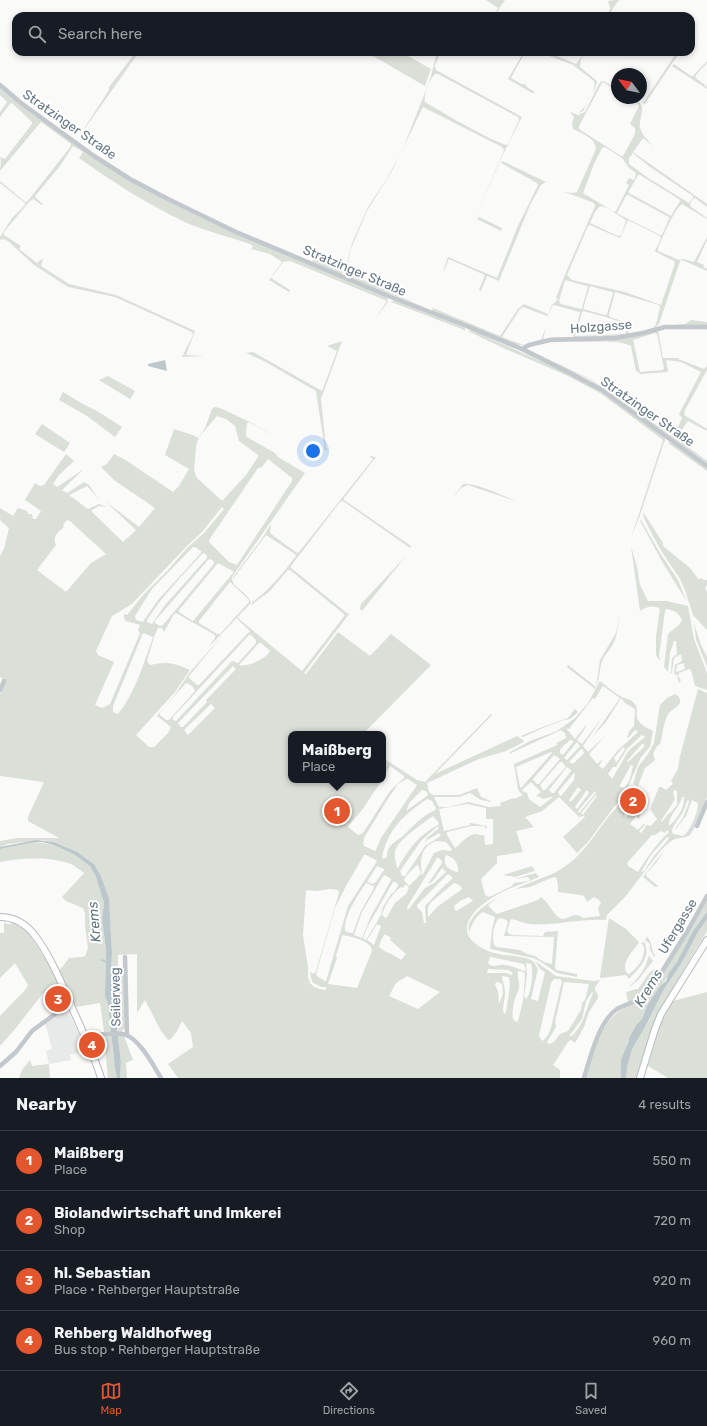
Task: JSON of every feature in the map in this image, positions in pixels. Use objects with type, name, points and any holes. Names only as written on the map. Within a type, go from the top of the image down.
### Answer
[{"type":"main road","points":[[0,917],[16,920],[31,932],[39,942],[56,972],[86,1039],[101,1078]]},
{"type":"main road","points":[[640,1078],[661,1014],[707,940]]},
{"type":"street","name":"Stratzinger Straße","points":[[0,85],[21,103],[94,156],[130,179],[243,235],[522,349],[589,382],[707,466]]},
{"type":"street","name":"Holzgasse","points":[[522,349],[529,345],[550,340],[615,338],[636,335],[665,327],[707,327]]},
{"type":"street","points":[[0,690],[4,681]]},
{"type":"street","points":[[697,826],[707,802]]},
{"type":"street","name":"Ufergasse","points":[[584,1078],[597,1040],[606,1022],[617,1009],[637,1001],[648,994],[688,930],[707,896]]},
{"type":"street","name":"Seilerweg","points":[[125,957],[127,1035]]},
{"type":"street","points":[[0,1066],[16,1052],[32,1030],[70,1003]]},
{"type":"street","name":"Seilerweg","points":[[86,1039],[104,1034],[127,1035],[144,1051],[161,1078]]},
{"type":"shaded area","points":[[486,0],[505,0],[496,12],[498,8]]},
{"type":"shaded area","points":[[620,0],[611,12],[609,12],[610,8],[608,1]]},
{"type":"shaded area","points":[[133,56],[136,56],[76,141],[109,90],[109,87]]},
{"type":"shaded area","points":[[373,56],[408,56],[431,69],[425,86]]},
{"type":"shaded area","points":[[436,56],[439,56],[435,65],[436,70],[522,117],[502,156],[474,221],[504,150],[502,147],[423,107],[403,148],[430,80]],"holes":[[[438,74],[518,117],[519,120],[508,144],[506,145],[491,139],[457,121],[425,102],[425,96],[433,76]]]},
{"type":"shaded area","points":[[521,56],[523,56],[511,78],[521,84],[525,84],[528,88],[535,92],[532,93],[508,79]]},
{"type":"shaded area","points":[[549,56],[557,56],[576,64],[583,56],[580,67],[597,81],[592,94],[595,85],[594,81],[573,65]]},
{"type":"shaded area","points":[[674,56],[677,56],[647,101],[647,97]]},
{"type":"shaded area","points":[[707,61],[707,63],[695,76],[707,87],[707,89],[672,66],[674,64],[693,76]]},
{"type":"shaded area","points":[[603,81],[611,85],[611,87],[603,82],[602,83],[579,126],[579,129],[623,156],[635,134],[635,128],[630,124],[639,106],[638,104],[640,104],[642,107],[642,113],[640,128],[645,137],[653,146],[643,138],[633,152],[707,204],[707,207],[695,198],[690,204],[691,207],[707,219],[682,204],[668,224],[658,251],[679,260],[684,259],[694,262],[707,237],[697,262],[704,265],[703,267],[707,269],[707,271],[682,260],[680,261],[659,324],[652,330],[656,324],[660,307],[659,305],[615,292],[609,315],[610,317],[627,323],[629,335],[544,340],[554,337],[573,337],[580,313],[554,305],[552,306],[548,319],[551,306],[558,299],[556,298],[564,277],[595,206],[594,203],[565,192],[577,192],[596,149],[594,142],[591,139],[573,129],[572,124],[574,117],[570,112],[578,115],[585,112],[600,82]],"holes":[[[605,147],[622,158],[629,168],[636,173],[634,180],[629,178],[626,183],[629,185],[616,211],[614,212],[583,193],[602,148]],[[633,153],[650,167],[693,196],[693,198],[689,203],[648,178],[629,164],[629,158]],[[638,175],[640,175],[680,201],[671,216],[629,193]],[[628,195],[669,217],[662,235],[617,213]],[[600,206],[610,210],[626,220],[621,235],[618,236],[590,223],[595,212]],[[628,220],[660,236],[661,238],[655,251],[674,261],[675,263],[661,305],[625,292],[572,280],[567,275],[588,226],[590,225],[620,238]],[[565,280],[588,287],[581,309],[561,304],[559,301]],[[590,286],[613,293],[607,314],[605,315],[583,309]],[[583,311],[623,323],[626,327],[625,334],[575,336]]]},
{"type":"shaded area","points":[[0,88],[40,119],[167,201],[235,233],[387,297],[388,302],[375,319],[387,301],[290,261],[283,262],[271,278],[290,290],[289,292],[269,280],[282,262],[270,254],[251,249],[253,246],[250,244],[204,230],[160,210],[79,158],[83,152],[73,146],[60,166],[35,196],[43,204],[42,205],[33,199],[29,202],[4,232],[4,235],[21,246],[19,249],[37,263],[43,258],[41,266],[69,284],[116,295],[195,331],[186,355],[204,356],[182,357],[193,335],[192,332],[115,297],[68,287],[34,265],[8,241],[4,239],[0,240],[0,237],[12,218],[26,204],[0,183],[0,181],[25,202],[27,202],[71,146],[71,144],[41,122],[0,171],[0,157],[5,159],[32,122],[12,103],[0,117],[0,112],[7,102],[0,95]]},
{"type":"shaded area","points":[[399,156],[392,171],[367,211],[350,251],[347,270],[352,275],[428,309],[348,277],[346,273],[349,253],[353,241],[368,207],[386,180]]},
{"type":"shaded area","points":[[502,161],[546,182],[541,185],[530,205],[499,281],[487,276],[481,291],[479,290],[485,275],[449,259],[442,275],[448,257],[497,278],[517,228],[538,185],[537,183],[501,163]]},
{"type":"shaded area","points":[[479,217],[502,228],[501,231],[477,219]]},
{"type":"shaded area","points":[[314,258],[343,273],[341,274],[312,261]]},
{"type":"shaded area","points":[[394,300],[465,328],[465,331],[391,302]]},
{"type":"shaded area","points":[[524,304],[548,314],[547,316],[523,307],[520,309],[502,337],[521,344],[526,344],[519,345],[510,343],[432,311],[433,308],[500,336],[518,309]]},
{"type":"shaded area","points":[[691,320],[707,322],[707,325],[660,326],[685,324]]},
{"type":"shaded area","points":[[546,327],[543,340],[541,340]]},
{"type":"shaded area","points":[[471,330],[570,374],[601,392],[665,437],[665,441],[631,538],[663,440],[600,393],[568,376],[468,331]]},
{"type":"shaded area","points":[[658,330],[663,358],[679,358],[678,359],[704,369],[707,366],[707,370],[685,410],[684,415],[707,429],[707,431],[688,421],[676,438],[707,461],[707,463],[590,380],[527,350],[590,379],[673,437],[682,418],[679,414],[701,372],[681,362],[667,360],[667,372],[641,374],[636,371],[631,346],[624,343],[607,341],[580,342],[563,340],[615,339]],"holes":[[[655,333],[657,334],[664,368],[663,370],[640,372],[633,340]]]},
{"type":"shaded area","points":[[342,341],[321,399],[326,448],[328,450],[325,450],[316,391],[264,361],[246,353],[253,352],[322,391],[337,351],[327,346]]},
{"type":"shaded area","points":[[165,360],[167,371],[148,366],[148,364]]},
{"type":"shaded area","points":[[108,376],[135,391],[130,399],[99,380]]},
{"type":"shaded area","points":[[63,392],[122,427],[115,437],[87,416],[59,400]]},
{"type":"shaded area","points":[[215,407],[220,408],[252,423],[278,438],[249,422],[247,423],[247,437],[305,473],[232,577],[234,584],[250,599],[251,603],[209,647],[215,638],[215,635],[176,613],[164,632],[162,628],[158,628],[147,661],[150,665],[170,663],[190,670],[175,692],[136,735],[149,747],[154,747],[168,733],[171,727],[157,716],[160,712],[160,715],[166,720],[169,720],[195,691],[194,688],[186,683],[164,708],[190,672],[222,636],[189,676],[189,678],[199,685],[250,631],[237,619],[239,617],[239,619],[302,671],[345,615],[290,570],[288,570],[269,592],[251,605],[253,601],[266,591],[296,556],[266,535],[233,579],[233,577],[271,524],[271,534],[297,553],[299,552],[373,459],[369,456],[376,457],[344,500],[411,546],[410,548],[343,501],[340,502],[291,566],[291,568],[348,614],[350,613],[304,673],[306,674],[338,632],[370,656],[391,634],[431,665],[366,731],[288,731],[288,783],[380,783],[362,810],[348,827],[358,835],[363,833],[390,791],[404,778],[404,776],[390,766],[386,773],[386,760],[417,780],[425,782],[491,714],[492,715],[435,774],[517,736],[524,742],[506,751],[479,759],[427,783],[429,792],[433,795],[459,795],[477,788],[481,797],[493,802],[481,800],[470,793],[459,797],[434,797],[439,807],[449,807],[468,802],[489,807],[501,806],[500,803],[523,795],[518,790],[514,764],[557,745],[556,743],[566,738],[565,733],[561,730],[509,754],[510,752],[530,741],[557,731],[575,718],[588,703],[600,681],[617,694],[633,702],[636,707],[639,722],[653,731],[650,747],[641,757],[625,794],[588,842],[577,853],[563,837],[585,817],[579,817],[559,797],[542,811],[525,817],[534,827],[516,831],[523,852],[497,856],[497,863],[481,879],[485,895],[489,897],[512,886],[514,883],[529,881],[492,898],[475,912],[469,920],[467,928],[469,936],[475,944],[493,953],[522,957],[533,961],[538,969],[531,999],[538,1001],[545,972],[540,969],[535,961],[556,976],[593,981],[600,980],[595,987],[598,998],[589,1012],[584,1027],[575,1043],[571,1040],[568,1042],[553,1065],[560,1070],[560,1078],[178,1078],[168,1064],[193,1047],[191,1033],[182,1021],[177,1031],[171,1039],[168,1040],[161,1031],[145,1000],[137,1013],[137,954],[118,955],[118,976],[124,976],[125,1028],[121,1032],[118,1032],[111,976],[112,952],[109,898],[101,876],[94,864],[66,847],[54,842],[42,840],[8,844],[0,847],[0,841],[17,838],[59,838],[28,821],[28,817],[44,782],[0,776],[0,694],[6,681],[0,677],[0,556],[4,549],[9,528],[0,520],[0,508],[13,516],[18,508],[27,511],[28,514],[32,514],[33,519],[36,519],[41,511],[25,500],[35,483],[40,486],[44,485],[66,454],[74,461],[59,475],[53,484],[57,487],[84,469],[62,490],[67,493],[84,482],[89,485],[99,499],[87,486],[69,495],[88,509],[99,504],[107,507],[99,506],[92,510],[92,512],[123,542],[136,530],[105,501],[139,527],[155,508],[114,480],[101,467],[107,464],[114,454],[124,459],[173,492],[179,486],[189,469],[165,455],[174,429],[198,438],[205,428],[212,409]],"holes":[[[217,416],[226,419],[235,426],[239,441],[258,455],[258,457],[246,475],[223,500],[221,500],[197,478],[194,471],[196,446],[199,437]],[[268,459],[292,478],[292,481],[237,565],[229,562],[209,542],[209,540],[258,468],[262,467]],[[222,507],[224,509],[204,533],[187,548],[143,595],[127,615],[124,614],[126,621],[140,625],[138,630],[140,633],[110,704],[102,708],[95,705],[114,662],[98,655],[96,651],[112,616],[132,604],[202,532]],[[67,520],[70,521],[106,554],[91,563],[66,592],[37,570],[56,545],[55,537],[64,527],[63,525]],[[193,547],[201,551],[201,553],[158,600],[143,622],[136,620],[135,616],[152,589]],[[204,553],[207,558],[165,605],[152,624],[147,622],[159,603],[202,554]],[[211,559],[214,564],[163,625],[160,626],[155,623],[155,621],[208,560]],[[218,563],[233,571],[233,573],[193,621],[179,612],[179,610]],[[230,582],[249,600],[249,602],[220,634],[217,634],[199,623],[199,621]],[[143,633],[153,637],[129,697],[118,714],[113,712],[113,706]],[[249,635],[251,635],[256,640],[256,643],[238,663],[232,661],[176,721],[173,720],[173,717]],[[259,643],[270,651],[265,657],[256,662],[243,666],[239,665]],[[233,666],[236,669],[206,700],[207,702],[183,727],[181,727],[178,723]],[[603,686],[620,698],[593,736],[606,722],[621,698],[625,703],[635,709],[634,726],[630,730],[627,737],[628,738],[635,730],[638,732],[618,750],[603,769],[599,766],[603,759],[597,764],[589,754],[605,736],[588,752],[583,746],[604,715],[582,744],[577,740],[586,725],[575,739],[566,728],[569,729],[593,698],[595,699]],[[211,704],[215,708],[188,735],[184,730]],[[642,735],[645,737],[629,750],[612,779],[608,774],[613,767],[616,767],[627,749]],[[570,740],[574,741],[563,755],[560,753],[560,750]],[[577,742],[580,746],[567,760],[564,758]],[[642,744],[644,744],[644,747],[628,762],[627,761]],[[623,747],[625,749],[616,762],[614,758]],[[582,748],[584,753],[573,764],[569,762]],[[551,752],[552,753],[521,788],[516,767]],[[554,755],[560,759],[539,784],[533,780]],[[560,762],[562,762],[566,767],[545,790],[543,790],[540,785]],[[631,765],[633,766],[628,784],[624,788],[620,787]],[[567,767],[571,771],[554,793],[549,790]],[[574,773],[574,780],[560,796],[558,792]],[[406,779],[417,785],[381,838],[375,851],[364,846],[363,843],[365,836],[398,784]],[[531,782],[541,792],[536,796],[543,799],[553,797],[540,807],[529,799],[527,793],[522,790]],[[578,787],[581,790],[571,802],[569,800]],[[422,790],[426,791],[428,794],[427,796],[406,811],[410,802]],[[586,791],[588,791],[589,793],[577,809],[575,807]],[[595,791],[596,793],[579,813],[578,811]],[[596,795],[597,796],[583,815],[581,813]],[[427,799],[432,801],[436,808],[422,818],[392,845],[388,850],[387,857],[383,859],[382,857],[385,847],[393,830],[398,823]],[[467,804],[486,808],[486,819],[493,819],[493,844],[485,845],[484,835],[472,834],[455,848],[447,835],[447,832],[471,826],[484,826],[486,829],[487,826],[470,823],[470,825],[444,831],[439,809]],[[433,816],[439,823],[425,833],[415,843],[397,868],[395,857],[397,846],[417,827]],[[438,826],[439,828],[424,842],[439,833],[441,836],[425,846],[405,876],[402,876],[400,871],[421,841]],[[436,841],[446,842],[452,849],[451,851],[442,850],[434,853],[422,876],[421,861],[426,847]],[[364,855],[376,860],[377,861],[348,906],[325,981],[316,974],[335,908]],[[446,855],[451,857],[458,866],[458,872],[447,866],[445,861]],[[437,858],[439,858],[442,863],[428,884],[432,882],[442,868],[446,872],[434,883],[425,888],[408,910],[407,907]],[[418,865],[421,873],[418,877],[409,886],[404,880],[406,876]],[[377,866],[384,869],[376,882],[373,884],[367,882]],[[448,874],[453,878],[425,906],[426,923],[424,923],[422,912],[417,905]],[[385,875],[391,879],[371,916],[362,938],[354,935],[362,912],[383,876]],[[393,882],[395,882],[398,886],[383,907],[381,915],[366,940],[363,938],[368,926]],[[366,883],[374,886],[361,911],[353,933],[345,931],[346,919],[355,900]],[[454,883],[458,884],[462,888],[437,907],[428,917],[428,908],[430,903]],[[406,884],[409,888],[406,894],[395,903],[386,918],[382,915],[387,903],[394,893],[401,887],[403,888]],[[330,889],[338,890],[339,893],[316,971],[314,974],[310,972],[312,982],[321,987],[326,987],[326,990],[314,987],[310,983],[308,977],[303,935],[306,890],[317,891]],[[469,897],[473,901],[456,911],[454,906],[460,901]],[[377,924],[381,926],[374,945],[367,940]],[[385,934],[391,938],[390,940],[406,954],[401,960],[379,947]],[[343,935],[361,940],[371,948],[372,951],[357,988],[328,984],[337,958],[336,956]],[[490,957],[524,964],[526,970],[523,971],[506,965],[492,966],[488,963]],[[526,963],[531,964],[532,977],[531,988],[528,996],[526,999],[524,996],[527,975]],[[488,969],[508,970],[513,973],[512,975],[506,973],[488,973]],[[518,971],[524,972],[523,1001],[518,1021],[516,1022],[513,1019],[513,1012],[514,1001],[519,988]],[[407,976],[440,992],[418,1009],[389,996],[396,983]],[[502,976],[509,977],[510,986],[506,1012],[504,1014],[503,1008],[505,989]],[[554,979],[560,979],[562,981],[551,1028],[543,1041],[539,1035],[551,983]],[[496,982],[502,984],[503,994],[499,1004],[498,991],[495,985]],[[564,982],[589,984],[581,1010],[568,1031],[560,1034],[554,1042],[549,1044],[547,1042],[556,1027],[555,1022]],[[592,992],[593,993],[582,1023],[575,1033],[570,1037],[582,1019],[586,1001]]]},
{"type":"shaded area","points":[[42,424],[70,443],[64,452],[35,434]]},
{"type":"shaded area","points":[[669,442],[707,468],[707,471],[668,443]]},
{"type":"shaded area","points":[[463,484],[482,487],[518,502],[468,485],[461,488],[452,499]]},
{"type":"shaded area","points":[[643,512],[663,543],[663,546],[690,568],[699,580],[700,578],[707,580],[707,585],[705,588],[707,592],[707,630],[693,615],[680,579],[654,538],[644,518]]},
{"type":"shaded area","points":[[641,520],[678,580],[687,602],[663,563],[640,521]]},
{"type":"shaded area","points":[[631,546],[640,585],[648,601],[667,601],[688,606],[694,639],[707,673],[707,690],[695,686],[691,670],[689,669],[679,673],[678,676],[681,680],[679,683],[677,675],[674,674],[675,665],[682,661],[681,654],[674,658],[671,673],[672,658],[677,654],[676,641],[674,641],[670,653],[668,672],[664,667],[668,634],[680,624],[682,620],[679,615],[671,610],[666,609],[665,611],[659,656],[660,661],[656,655],[656,636],[660,609],[658,607],[650,607],[640,611]],"holes":[[[684,663],[685,669],[677,672],[676,671],[677,665]]]},
{"type":"shaded area","points":[[406,556],[362,611],[360,609],[361,604]]},
{"type":"shaded area","points":[[620,614],[615,639],[613,645],[602,661],[596,687],[600,660],[616,633]]},
{"type":"shaded area","points":[[694,623],[701,645],[707,657],[707,667],[696,639]]},
{"type":"shaded area","points":[[568,665],[596,687],[595,689],[567,667]]},
{"type":"shaded area","points":[[698,689],[707,693],[707,797],[696,825],[690,835],[675,839],[662,849],[625,897],[607,915],[606,920],[529,924],[511,919],[507,930],[508,933],[512,935],[543,936],[545,932],[558,931],[556,970],[577,974],[577,977],[557,973],[533,958],[490,949],[495,917],[483,912],[474,921],[469,933],[470,922],[477,913],[488,904],[498,898],[488,905],[497,914],[538,900],[541,897],[547,902],[556,915],[562,919],[575,915],[583,918],[600,916],[598,908],[601,903],[599,900],[594,897],[587,902],[584,896],[558,892],[556,877],[530,887],[516,889],[554,873],[571,862],[585,848],[609,816],[626,798],[630,800],[628,804],[632,806],[624,815],[626,817],[634,808],[641,812],[639,819],[636,816],[630,824],[638,830],[643,824],[645,825],[639,831],[641,833],[647,825],[651,826],[657,819],[650,809],[659,787],[666,790],[673,784],[671,781],[678,769],[680,756]],"holes":[[[674,790],[677,791],[677,805],[662,822],[661,821],[675,799],[673,794]],[[682,797],[684,797],[680,813],[669,826],[670,818],[679,805]],[[688,799],[689,802],[683,818],[675,829],[686,816],[692,800],[698,803],[694,821],[686,834],[683,836],[673,834],[673,827],[683,812]],[[667,830],[669,832],[648,856],[638,872],[628,866],[627,863],[652,835],[655,835],[661,831],[665,833]],[[667,837],[669,838],[644,871],[641,872],[651,855]],[[502,918],[508,922],[504,936],[554,937],[552,964],[544,962],[535,956],[520,950],[497,947],[494,945],[493,932],[498,919]]]},
{"type":"shaded area","points":[[675,694],[680,698],[680,702],[667,716],[660,744],[657,746],[653,754],[655,760],[645,768],[638,786],[633,784],[638,767],[654,743],[660,705],[667,698]]},
{"type":"shaded area","points":[[575,709],[578,712],[570,719],[545,727],[523,737],[521,736],[568,718]]},
{"type":"shaded area","name":"Krems","points":[[36,840],[54,842],[77,852],[94,864],[101,876],[109,898],[112,952],[111,976],[121,1062],[120,1078],[117,1078],[115,1069],[108,1003],[105,996],[106,950],[102,919],[104,903],[96,877],[90,866],[75,855],[54,845],[36,842],[0,849],[0,847]]},
{"type":"shaded area","points":[[36,842],[54,845],[75,855],[90,866],[96,877],[104,903],[102,919],[106,950],[105,996],[108,1003],[112,1032],[104,1032],[100,1003],[76,1007],[59,971],[69,958],[85,956],[88,948],[85,914],[83,908],[66,901],[62,897],[84,873],[71,864],[63,861],[26,859],[0,862],[0,849]]},
{"type":"shaded area","points":[[666,848],[656,863],[646,874],[646,876],[658,886],[655,887],[643,877]]},
{"type":"shaded area","points":[[532,866],[535,871],[515,877],[503,875]]},
{"type":"shaded area","points":[[536,873],[539,877],[529,881],[530,879],[527,877],[514,879]]},
{"type":"shaded area","points":[[707,900],[707,912],[693,931],[677,962],[660,986],[642,1019],[636,1025],[629,1038],[621,1065],[621,1078],[586,1078],[601,1034],[611,1018],[625,1008],[641,1002],[648,997]]},
{"type":"shaded area","name":"Krems","points":[[707,912],[707,919],[698,932],[681,964],[664,989],[632,1049],[626,1078],[621,1078],[621,1060],[629,1038],[636,1025],[642,1019],[647,1006],[660,986],[666,981],[693,931]]},
{"type":"shaded area","points":[[609,918],[626,929],[639,942],[626,961],[625,969],[627,973],[629,974],[635,969],[642,959],[644,947],[641,943],[644,942],[646,947],[643,962],[629,979],[626,975],[600,977]]},
{"type":"shaded area","points":[[707,919],[707,931],[658,1013],[636,1078],[626,1078],[629,1056],[636,1040],[646,1025],[664,989],[681,964],[698,932]]},
{"type":"shaded area","points":[[4,922],[7,924],[12,924],[11,922],[18,926],[33,940],[44,957],[59,986],[62,1000],[61,1005],[56,1011],[43,993],[0,1046],[0,1016],[28,985],[15,963],[0,978],[0,933],[4,933]]},
{"type":"shaded area","points":[[647,937],[655,955],[654,957],[650,949],[650,944],[645,940]]},
{"type":"shaded area","points":[[649,956],[653,961],[639,979],[630,987],[639,977]]},
{"type":"shaded area","points":[[654,969],[660,972],[646,993],[643,996],[628,1002],[626,992],[638,989],[649,973]]},
{"type":"shaded area","points":[[707,992],[707,1078],[668,1078],[648,1066],[661,1022],[673,1001]]},
{"type":"shaded area","points":[[67,1009],[87,1050],[70,1055],[71,1060],[49,1064],[46,1051],[52,1049],[45,1023]]},
{"type":"shaded area","points":[[112,1036],[117,1078],[108,1078],[104,1037]]},
{"type":"shaded area","points":[[118,1036],[124,1036],[133,1060],[126,1063],[127,1078],[120,1078],[121,1062]]},
{"type":"shaded area","points":[[30,1060],[32,1066],[49,1064],[50,1078],[19,1078],[22,1070]]},
{"type":"waterway","points":[[101,960],[107,962]]},
{"type":"place","name":"Biolandwirtschaft und Imkerei","points":[[633,801]]},
{"type":"place","name":"Maißberg","points":[[337,811]]},
{"type":"place","name":"hl. Sebastian","points":[[58,999]]},
{"type":"place","name":"Rehberg Waldhofweg","points":[[92,1045]]}]
